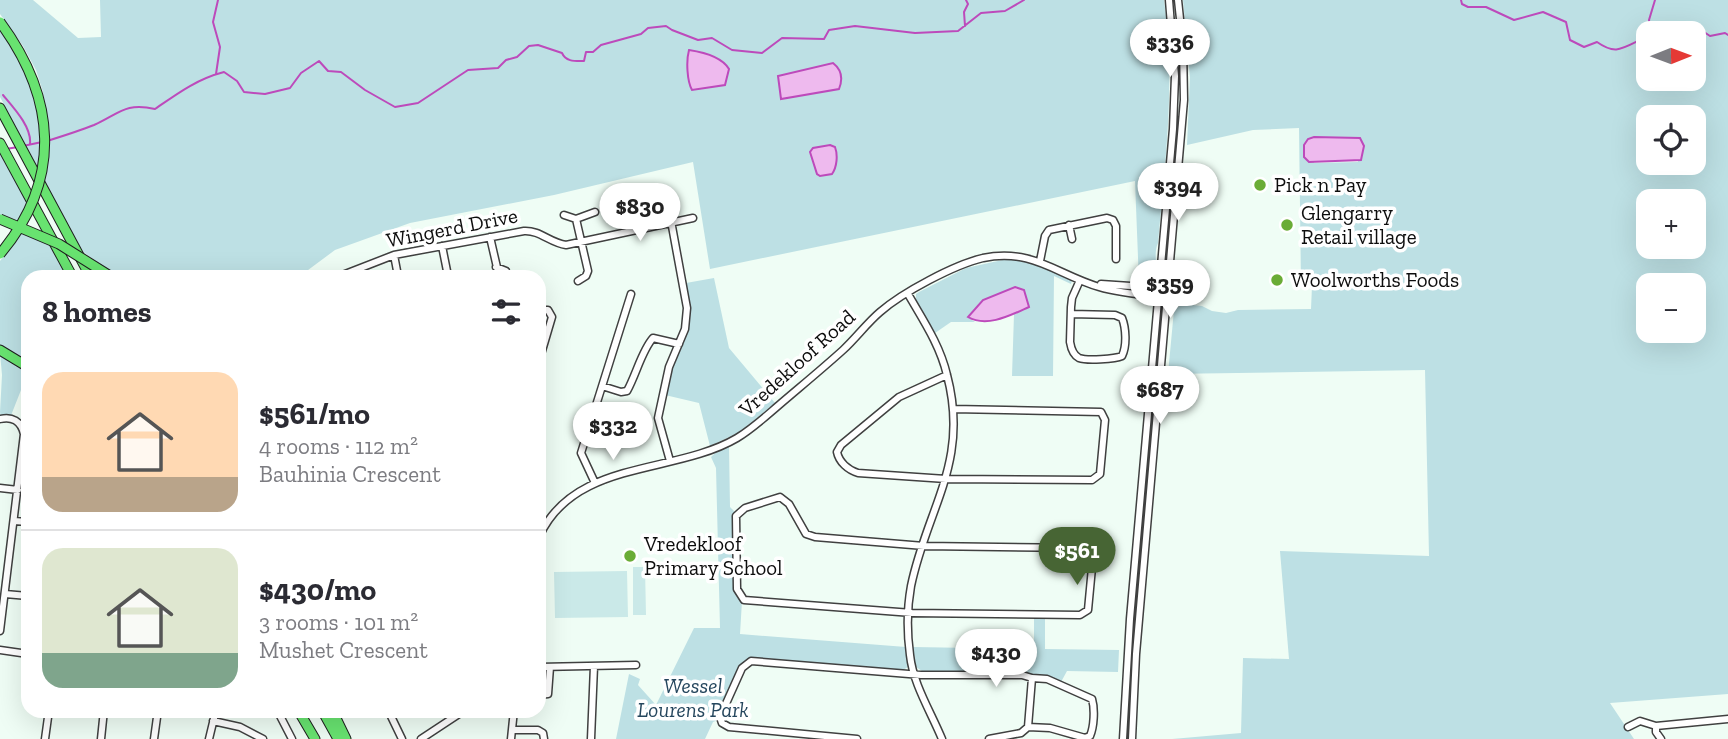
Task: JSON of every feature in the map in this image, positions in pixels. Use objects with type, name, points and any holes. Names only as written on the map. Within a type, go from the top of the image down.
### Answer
[{"type":"highway","points":[[0,22],[22,54],[37,87],[43,116],[44,141],[44,159],[34,198],[19,229],[0,254]]},
{"type":"highway","points":[[0,108],[87,270]]},
{"type":"highway","points":[[0,143],[69,270]]},
{"type":"highway","points":[[0,219],[43,236],[101,270]]},
{"type":"highway","points":[[0,350],[21,363]]},
{"type":"highway","points":[[304,718],[318,739]]},
{"type":"highway","points":[[308,718],[318,739]]},
{"type":"highway","points":[[326,718],[338,739]]},
{"type":"highway","points":[[336,718],[346,739]]},
{"type":"street","points":[[1123,739],[1130,619],[1175,96],[1169,0]]},
{"type":"street","points":[[1132,739],[1142,589],[1184,100],[1183,47],[1178,0]]},
{"type":"street","points":[[638,201],[665,197],[687,302],[686,323],[669,367],[658,418],[670,461]]},
{"type":"street","points":[[564,215],[576,219],[595,212]]},
{"type":"street","name":"Wingerd Drive","points":[[362,270],[394,255],[490,237],[533,231],[561,245],[693,218]]},
{"type":"street","points":[[1040,261],[1047,232],[1103,218],[1113,220],[1116,226],[1116,259]]},
{"type":"street","points":[[576,219],[588,271],[586,276],[578,281]]},
{"type":"street","points":[[1069,225],[1072,239]]},
{"type":"street","points":[[490,237],[497,270]]},
{"type":"street","points":[[442,246],[447,270]]},
{"type":"street","points":[[394,255],[397,270]]},
{"type":"street","name":"Vredekloof Road","points":[[546,525],[560,506],[594,483],[719,447],[743,435],[845,349],[883,309],[940,275],[979,259],[1013,255],[1040,261],[1089,282],[1168,289]]},
{"type":"street","points":[[496,267],[504,270]]},
{"type":"street","points":[[1071,314],[1115,315],[1122,318],[1125,346],[1122,356],[1075,356],[1071,345],[1071,314],[1072,298],[1080,280]]},
{"type":"street","name":"Vredekloof Road","points":[[1089,282],[1099,287],[1168,298]]},
{"type":"street","points":[[594,483],[581,453],[631,294]]},
{"type":"street","points":[[908,294],[934,340],[947,375],[953,409],[953,444],[946,479],[912,580],[908,613],[910,655],[914,674],[942,739]]},
{"type":"street","points":[[546,309],[551,313],[552,319],[546,338]]},
{"type":"street","points":[[602,386],[626,391],[640,367],[646,347],[653,338],[678,344]]},
{"type":"street","points":[[947,375],[899,397],[841,445],[837,452],[840,460],[853,472],[946,479],[1096,479],[1101,472],[1105,420],[1102,413],[953,409]]},
{"type":"street","points":[[0,419],[11,418],[21,427]]},
{"type":"street","points":[[0,631],[21,462]]},
{"type":"street","points":[[0,488],[18,490]]},
{"type":"street","points":[[780,497],[789,504],[807,536],[923,546],[1085,548],[1091,552],[1093,559],[1089,608],[1086,613],[1080,615],[908,613],[744,600],[737,589],[736,516],[745,508],[780,497]]},
{"type":"street","points":[[14,521],[21,522]]},
{"type":"street","points":[[5,594],[21,595]]},
{"type":"street","points":[[0,650],[21,653]]},
{"type":"street","points":[[856,739],[729,727],[722,723],[720,717],[743,666],[751,661],[914,674],[1022,675],[1047,679],[1091,698],[1094,705],[1092,731],[1090,736],[1085,738],[1050,728],[1028,727]]},
{"type":"street","points":[[546,667],[636,665]]},
{"type":"street","points":[[591,739],[594,666]]},
{"type":"street","points":[[546,694],[550,667]]},
{"type":"street","points":[[989,739],[1019,736],[1028,727],[1032,678]]},
{"type":"street","points":[[45,739],[48,718]]},
{"type":"street","points":[[101,739],[103,718]]},
{"type":"street","points":[[154,739],[157,718]]},
{"type":"street","points":[[209,739],[215,718]]},
{"type":"street","points":[[281,718],[292,739]]},
{"type":"street","points":[[392,718],[402,739]]},
{"type":"street","points":[[421,739],[453,718]]},
{"type":"street","points":[[511,739],[513,718]]},
{"type":"street","points":[[1628,727],[1642,720],[1656,726],[1728,719]]},
{"type":"street","points":[[214,721],[240,727],[263,739]]},
{"type":"street","points":[[1656,726],[1656,732],[1661,739]]},
{"type":"street","points":[[512,730],[539,730],[544,739]]},
{"type":"green space","points":[[0,0],[33,0],[78,38],[101,37],[100,0],[1164,0],[1169,91],[1155,273],[1150,282],[1139,283],[1135,181],[710,269],[693,162],[554,195],[410,223],[335,250],[308,270],[108,270],[83,252],[44,181],[49,134],[43,92],[36,70],[23,46],[0,14]]},
{"type":"green space","points":[[1183,0],[1728,0],[1728,694],[1610,703],[1634,739],[1172,739],[1241,733],[1243,658],[1289,659],[1280,551],[1429,556],[1425,370],[1168,374],[1174,310],[1182,304],[1226,313],[1238,310],[1311,309],[1312,286],[1301,285],[1299,128],[1253,130],[1187,145],[1190,77]],"holes":[[[1314,137],[1356,137],[1358,162],[1314,163]]]},
{"type":"green space","points":[[0,28],[21,62],[34,95],[40,130],[39,170],[0,97]]},
{"type":"green space","points":[[0,154],[27,203],[19,221],[0,215]]},
{"type":"green space","points":[[23,231],[49,243],[64,270],[21,270],[21,360],[0,347],[0,261]]},
{"type":"green space","points":[[1007,259],[1036,263],[1072,280],[1071,284],[1054,276],[1053,376],[1012,376],[1014,314],[1028,307],[1015,287],[978,306],[969,318],[975,322],[951,322],[935,333],[916,300],[916,294],[919,292],[966,268]]},
{"type":"green space","points":[[714,278],[729,348],[775,403],[740,432],[710,446],[699,403],[665,395],[689,310],[686,283]]},
{"type":"green space","points":[[0,353],[21,366],[21,390],[10,418],[1,418]]},
{"type":"green space","name":"Wessel Lourens Park","points":[[729,446],[730,507],[735,512],[735,590],[742,601],[740,634],[906,647],[908,667],[903,670],[750,659],[740,667],[718,720],[713,722],[705,739],[616,739],[629,674],[640,679],[638,685],[656,705],[694,628],[720,628],[716,468],[711,457]]},
{"type":"green space","points":[[1034,618],[1045,618],[1045,649],[1119,650],[1118,672],[1067,671],[1061,682],[1022,673],[922,671],[916,667],[913,647],[1034,649]]},
{"type":"shaded area","points":[[689,50],[722,61],[729,69],[725,85],[692,90],[688,71]]},
{"type":"shaded area","points":[[833,63],[841,75],[839,89],[781,99],[778,76]]},
{"type":"shaded area","points":[[1360,138],[1364,146],[1361,160],[1309,162],[1304,157],[1304,145],[1308,139]]},
{"type":"shaded area","points":[[830,145],[836,150],[835,168],[832,174],[820,176],[810,152],[813,148]]},
{"type":"shaded area","points":[[1015,287],[1024,290],[1029,307],[991,321],[968,317],[983,300]]},
{"type":"shaded area","points":[[633,567],[645,567],[646,615],[633,615]]},
{"type":"shaded area","points":[[627,571],[628,617],[555,618],[554,572]]},
{"type":"waterway","points":[[216,74],[220,47],[213,22],[218,0]]},
{"type":"waterway","points":[[965,26],[964,12],[968,4],[966,0]]},
{"type":"waterway","points":[[47,141],[94,125],[129,108],[155,109],[196,83],[224,72],[237,81],[244,92],[265,94],[290,88],[301,73],[319,61],[328,71],[341,72],[395,107],[418,103],[468,70],[498,68],[529,46],[538,45],[562,53],[568,59],[584,61],[586,52],[593,52],[601,45],[641,34],[648,28],[666,26],[698,40],[712,38],[732,50],[762,53],[782,38],[824,39],[829,30],[855,26],[915,33],[958,31],[981,13],[1005,11],[1024,0]]},
{"type":"waterway","points":[[1461,0],[1462,4],[1468,7],[1486,7],[1514,20],[1543,12],[1566,22],[1570,40],[1584,47],[1597,42],[1613,49],[1636,42]]},
{"type":"waterway","points":[[1649,21],[1655,0]]},
{"type":"waterway","points":[[1706,33],[1710,36],[1725,33],[1728,35]]},
{"type":"waterway","points":[[3,95],[25,124],[30,144]]},
{"type":"waterway","points":[[23,146],[42,142]]},
{"type":"waterway","points":[[6,149],[18,147]]},
{"type":"place","name":"Pick n Pay","points":[[1260,185]]},
{"type":"place","name":"Glengarry Retail village","points":[[1287,225]]},
{"type":"place","name":"Woolworths Foods","points":[[1277,280]]},
{"type":"place","name":"Vredekloof Primary School","points":[[630,556]]}]
